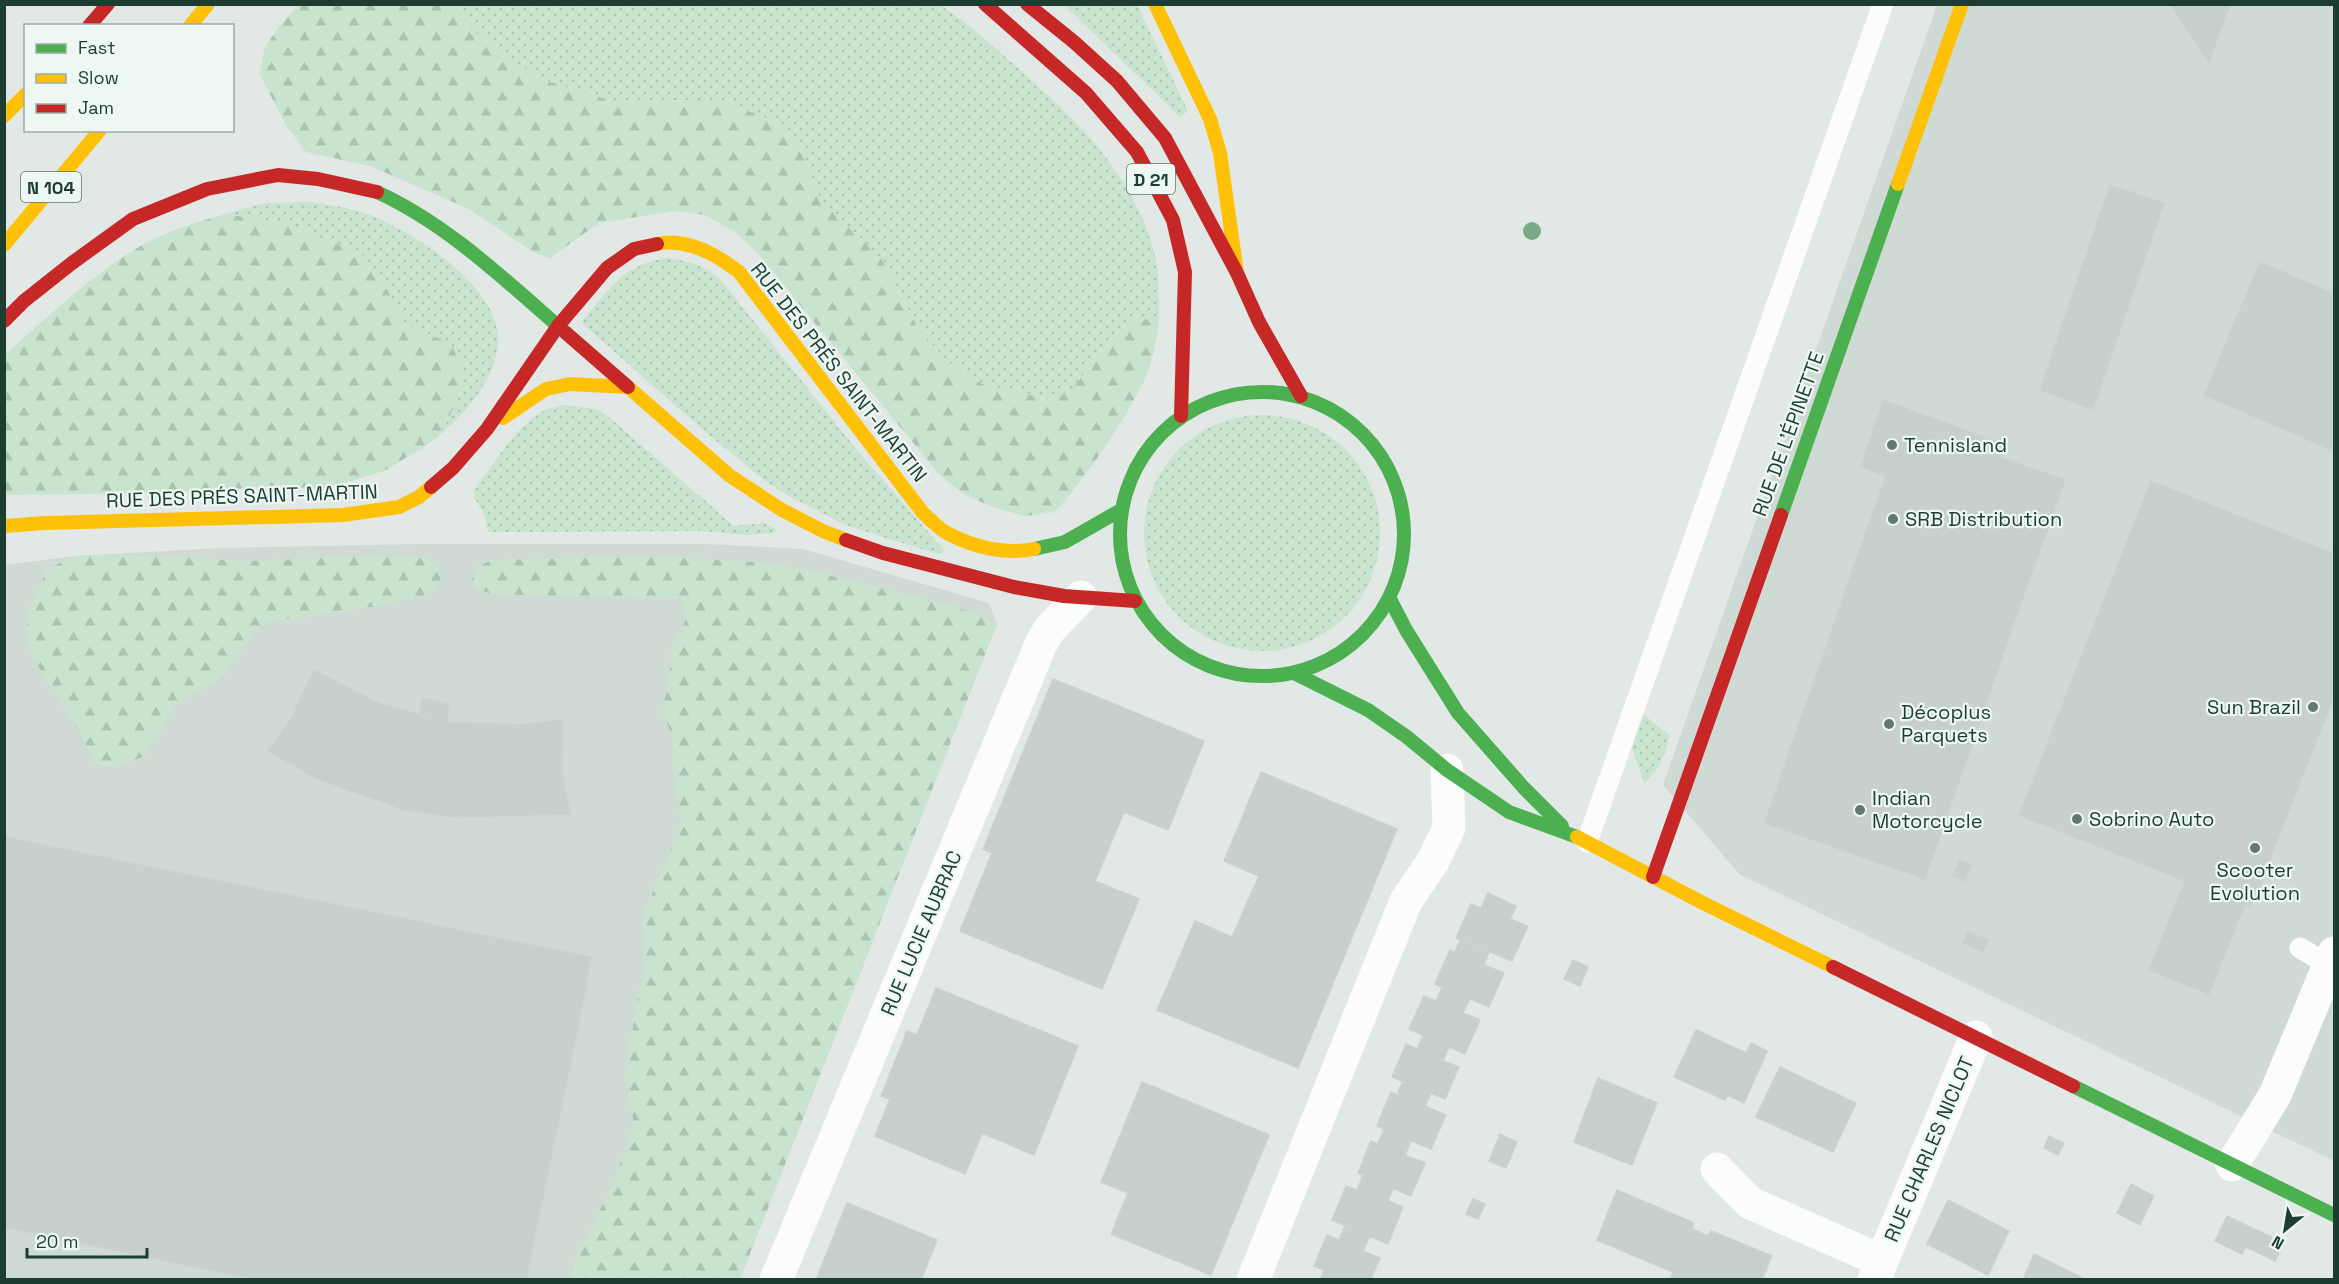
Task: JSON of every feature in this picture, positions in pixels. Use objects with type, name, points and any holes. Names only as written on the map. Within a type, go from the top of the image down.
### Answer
[{"type":"main road","points":[[91,24],[108,4]]},
{"type":"main road","points":[[192,24],[208,4]]},
{"type":"main road","name":"D 21","points":[[985,4],[1086,93],[1137,152],[1173,220],[1185,272],[1181,416]]},
{"type":"main road","name":"D 21","points":[[1027,4],[1117,81],[1165,138],[1237,273],[1259,322],[1301,396]]},
{"type":"main road","points":[[1155,4],[1210,119],[1220,153],[1237,273]]},
{"type":"main road","name":"RUE DE L'ÉPINETTE","points":[[1653,877],[1962,4]]},
{"type":"main road","points":[[4,116],[24,96]]},
{"type":"main road","name":"N 104","points":[[4,245],[98,132]]},
{"type":"main road","points":[[4,321],[24,301],[72,263],[134,219],[207,189],[278,176],[318,178],[370,189],[399,202],[465,245],[730,476],[782,510],[825,532],[883,553],[976,579],[1014,588],[1080,597],[1135,601]]},
{"type":"main road","name":"RUE DES PRÉS SAINT-MARTIN","points":[[4,526],[343,515],[399,507],[436,484],[487,429],[558,326],[607,268],[634,249],[664,242],[696,247],[717,255],[739,272],[923,513],[948,534],[988,548],[1021,552],[1065,542],[1121,510]]},
{"type":"main road","name":"RUE DES PRÉS SAINT-MARTIN","points":[[487,429],[546,389],[570,384],[628,387]]},
{"type":"main road","points":[[1262,392],[1301,396],[1335,412],[1363,433],[1384,460],[1398,492],[1405,526],[1402,561],[1390,599],[1376,621],[1353,645],[1326,663],[1296,674],[1258,677],[1221,671],[1186,656],[1157,632],[1135,601],[1124,572],[1119,541],[1121,510],[1128,482],[1141,456],[1159,434],[1181,416],[1220,398],[1262,392]]},
{"type":"main road","points":[[1390,599],[1406,630],[1458,713],[1524,788],[1578,838]]},
{"type":"main road","points":[[1296,674],[1368,711],[1407,737],[1447,770],[1509,812],[1578,838],[1705,904],[2334,1215]]},
{"type":"street","name":"RUE LUCIE AUBRAC","points":[[776,1280],[1041,644],[1049,630],[1080,597]]},
{"type":"street","points":[[1253,1280],[1406,901],[1433,861],[1449,828],[1447,770]]},
{"type":"street","points":[[2232,1165],[2275,1095],[2332,959]]},
{"type":"street","name":"RUE CHARLES NICLOT","points":[[1717,1169],[1750,1203],[1878,1270],[1976,1037]]},
{"type":"lane","points":[[1578,838],[1884,4]]},
{"type":"lane","points":[[2300,948],[2332,959]]},
{"type":"shaded area","points":[[1937,5],[2334,5],[2334,1161],[1739,874],[1663,785]]},
{"type":"shaded area","points":[[419,544],[708,544],[803,549],[989,603],[997,624],[740,1279],[5,1279],[4,565],[76,556],[221,548]]},
{"type":"green space","points":[[299,5],[450,5],[476,32],[537,78],[616,102],[716,100],[762,116],[790,134],[804,156],[821,201],[881,258],[919,330],[947,361],[984,385],[1053,400],[1072,389],[1118,331],[1140,317],[1159,325],[1150,366],[1121,423],[1082,479],[1055,512],[1025,516],[993,507],[963,494],[938,473],[759,255],[736,233],[705,215],[675,211],[599,223],[550,258],[535,253],[467,208],[370,166],[306,152],[287,127],[260,75],[264,49],[280,25]]},
{"type":"green space","points":[[450,5],[940,5],[990,43],[1040,88],[1081,129],[1117,173],[1145,224],[1154,252],[1158,279],[1159,325],[1149,320],[1118,331],[1072,389],[1053,400],[984,385],[947,361],[919,330],[881,258],[821,201],[804,156],[790,134],[762,116],[716,100],[616,102],[537,78],[476,32]]},
{"type":"green space","points":[[1064,5],[1137,5],[1188,111],[1180,117]]},
{"type":"green space","points":[[311,202],[365,213],[417,239],[454,266],[470,282],[483,298],[493,316],[498,334],[497,350],[493,366],[485,382],[464,412],[427,445],[443,426],[453,409],[459,390],[462,365],[422,332],[405,324],[395,308],[285,223],[225,214],[265,203]]},
{"type":"green space","points":[[225,214],[285,223],[363,255],[381,279],[405,324],[442,340],[452,347],[462,365],[459,395],[446,424],[427,445],[384,471],[328,488],[269,487],[154,493],[5,495],[5,355],[82,287],[132,251],[166,234]]},
{"type":"green space","points":[[669,258],[696,265],[720,279],[860,454],[944,550],[942,553],[938,554],[845,525],[789,496],[764,480],[702,429],[584,325],[582,321],[619,279],[640,265]]},
{"type":"green space","points":[[565,405],[597,409],[610,418],[734,526],[764,523],[778,530],[773,533],[746,535],[702,531],[488,532],[484,514],[474,497],[475,489],[520,429],[542,412]]},
{"type":"green space","points":[[1262,415],[1307,424],[1337,442],[1353,458],[1371,488],[1380,533],[1371,578],[1353,608],[1337,624],[1307,642],[1262,651],[1217,642],[1187,624],[1171,608],[1153,578],[1144,533],[1153,488],[1171,458],[1187,442],[1217,424]]},
{"type":"green space","points":[[107,554],[248,561],[382,556],[429,559],[437,567],[441,578],[432,593],[377,606],[262,623],[244,644],[219,682],[179,700],[143,757],[113,768],[95,763],[71,717],[38,666],[26,635],[30,606],[48,568],[76,556]]},
{"type":"green space","points":[[647,557],[757,562],[812,571],[972,612],[997,624],[740,1279],[572,1279],[573,1264],[614,1182],[634,1123],[625,1075],[643,968],[642,918],[682,823],[673,770],[672,735],[662,711],[669,681],[672,647],[687,617],[682,599],[491,594],[476,588],[472,579],[476,568],[491,560]]},
{"type":"green space","points":[[1643,714],[1669,735],[1661,761],[1644,783],[1632,748]]},
{"type":"building","points":[[2170,4],[2230,4],[2209,62]]},
{"type":"building","points":[[2110,185],[2164,203],[2093,409],[2040,390]]},
{"type":"building","points":[[2260,262],[2334,294],[2334,451],[2204,395]]},
{"type":"building","points":[[1883,400],[1910,410],[1905,423],[1931,433],[1935,419],[1979,435],[1974,448],[2065,480],[2012,628],[1853,569],[1886,476],[1861,467]]},
{"type":"building","points":[[1910,410],[1935,419],[1931,433],[1905,423]]},
{"type":"building","points":[[1979,435],[2005,444],[2000,458],[1974,448]]},
{"type":"building","points":[[2151,481],[2334,554],[2334,696],[2251,907],[2245,904],[2209,994],[2149,970],[2185,881],[2019,815]]},
{"type":"building","points":[[1853,569],[2012,628],[1984,710],[1824,653]]},
{"type":"building","name":"Décoplus Parquets","points":[[1824,653],[1984,710],[1954,796],[1794,738]]},
{"type":"building","points":[[314,670],[380,704],[447,722],[520,725],[562,720],[561,777],[563,777],[570,814],[452,817],[405,810],[318,779],[268,751],[297,711],[295,709]]},
{"type":"building","points":[[1053,679],[1204,741],[1168,830],[1124,812],[1095,881],[1139,899],[1102,989],[960,931],[992,853],[983,849]]},
{"type":"building","points":[[423,698],[449,704],[447,722],[419,716]]},
{"type":"building","name":"Indian Motorcycle","points":[[1794,738],[1954,796],[1925,879],[1765,823]]},
{"type":"building","points":[[1261,772],[1397,829],[1298,1068],[1157,1010],[1195,921],[1232,937],[1259,876],[1224,861]]},
{"type":"building","points":[[4,837],[591,957],[586,982],[4,862]]},
{"type":"building","points":[[1959,861],[1971,865],[1965,881],[1953,876]]},
{"type":"building","points":[[4,862],[587,982],[526,1280],[259,1280],[4,1227]]},
{"type":"building","points":[[1488,893],[1516,906],[1510,919],[1528,926],[1512,961],[1456,938],[1471,904],[1481,908]]},
{"type":"building","points":[[1968,932],[1988,940],[1983,951],[1963,943]]},
{"type":"building","points":[[1461,938],[1490,950],[1484,965],[1504,973],[1489,1007],[1435,984],[1450,950],[1455,952]]},
{"type":"building","points":[[1573,960],[1588,967],[1580,986],[1564,979]]},
{"type":"building","points":[[1442,987],[1470,999],[1463,1013],[1480,1020],[1465,1054],[1409,1029],[1424,996],[1436,1001]]},
{"type":"building","points":[[936,988],[1078,1046],[1034,1155],[982,1133],[965,1174],[875,1136],[890,1099],[881,1096],[907,1031],[917,1035]]},
{"type":"building","points":[[1696,1030],[1746,1053],[1751,1043],[1767,1051],[1744,1103],[1727,1095],[1725,1100],[1674,1077]]},
{"type":"building","points":[[1423,1036],[1449,1047],[1443,1061],[1459,1067],[1445,1099],[1392,1077],[1406,1044],[1417,1049]]},
{"type":"building","points":[[1780,1067],[1856,1103],[1833,1152],[1756,1117]]},
{"type":"building","points":[[1598,1078],[1657,1103],[1632,1165],[1574,1142]]},
{"type":"building","points":[[1403,1081],[1431,1093],[1425,1106],[1446,1115],[1431,1149],[1377,1126],[1391,1092],[1397,1095]]},
{"type":"building","points":[[1142,1082],[1269,1135],[1211,1275],[1111,1234],[1128,1193],[1101,1182]]},
{"type":"building","points":[[1384,1129],[1411,1141],[1405,1155],[1425,1163],[1411,1196],[1358,1173],[1371,1141],[1378,1144]]},
{"type":"building","points":[[1500,1134],[1517,1142],[1506,1168],[1489,1161]]},
{"type":"building","points":[[2049,1136],[2064,1143],[2058,1155],[2044,1148]]},
{"type":"building","points":[[1363,1175],[1393,1188],[1388,1201],[1403,1207],[1388,1244],[1332,1220],[1346,1186],[1357,1190]]},
{"type":"building","points":[[2131,1184],[2154,1196],[2140,1225],[2117,1213]]},
{"type":"building","points":[[1617,1190],[1694,1223],[1673,1272],[1597,1240]]},
{"type":"building","points":[[1473,1199],[1485,1204],[1478,1219],[1466,1214]]},
{"type":"building","points":[[1948,1200],[2009,1231],[1988,1275],[1927,1244]]},
{"type":"building","points":[[847,1203],[937,1240],[921,1280],[816,1280]]},
{"type":"building","points":[[2227,1216],[2254,1229],[2242,1254],[2215,1241]]},
{"type":"building","points":[[1345,1226],[1370,1236],[1363,1251],[1380,1258],[1370,1280],[1347,1280],[1314,1266],[1327,1235],[1339,1240]]},
{"type":"building","points":[[1692,1229],[1708,1236],[1711,1231],[1772,1256],[1762,1280],[1670,1280]]},
{"type":"building","points":[[2254,1229],[2284,1243],[2275,1261],[2246,1247]]},
{"type":"building","points":[[2034,1254],[2086,1280],[2023,1280]]},
{"type":"building","points":[[1324,1270],[1347,1280],[1320,1280]]},
{"type":"traffic: fast","points":[[1781,515],[1898,184]]},
{"type":"traffic: fast","points":[[377,192],[403,205],[453,238],[566,333]]},
{"type":"traffic: fast","points":[[1276,392],[1317,402],[1341,416],[1363,433],[1380,455],[1394,479],[1402,506],[1404,534],[1402,562],[1394,589],[1380,613],[1363,635],[1341,652],[1317,666],[1290,674],[1248,676],[1207,666],[1183,652],[1161,635],[1144,613],[1130,589],[1122,562],[1120,520],[1130,479],[1144,455],[1161,433],[1183,416],[1207,402],[1234,394],[1276,392]]},
{"type":"traffic: fast","points":[[1034,549],[1065,542],[1121,510]]},
{"type":"traffic: fast","points":[[1390,599],[1406,630],[1458,713],[1524,788],[1562,826]]},
{"type":"traffic: fast","points":[[1296,674],[1368,710],[1407,737],[1447,770],[1509,812],[1577,837]]},
{"type":"traffic: fast","points":[[2073,1086],[2334,1215]]},
{"type":"traffic: slow","points":[[192,24],[208,4]]},
{"type":"traffic: slow","points":[[1155,4],[1210,119],[1220,153],[1237,273]]},
{"type":"traffic: slow","points":[[1898,184],[1962,4]]},
{"type":"traffic: slow","points":[[4,116],[24,96]]},
{"type":"traffic: slow","points":[[4,245],[98,132]]},
{"type":"traffic: slow","points":[[657,244],[668,242],[690,245],[721,259],[739,272],[923,513],[939,527],[958,539],[990,549],[1013,551],[1034,549]]},
{"type":"traffic: slow","points":[[503,418],[546,389],[570,384],[628,387],[730,476],[782,510],[846,540]]},
{"type":"traffic: slow","points":[[4,526],[343,515],[399,507],[419,497],[431,487]]},
{"type":"traffic: slow","points":[[1577,837],[1833,967]]},
{"type":"traffic: jam","points":[[91,24],[108,4]]},
{"type":"traffic: jam","points":[[985,4],[1086,93],[1137,152],[1173,220],[1185,272],[1181,416]]},
{"type":"traffic: jam","points":[[1027,4],[1117,81],[1165,138],[1237,273],[1259,322],[1301,396]]},
{"type":"traffic: jam","points":[[4,321],[24,301],[72,263],[133,219],[207,189],[278,175],[318,179],[377,192]]},
{"type":"traffic: jam","points":[[431,487],[453,468],[487,429],[558,326],[607,268],[634,249],[657,244]]},
{"type":"traffic: jam","points":[[566,333],[628,387]]},
{"type":"traffic: jam","points":[[1653,877],[1781,515]]},
{"type":"traffic: jam","points":[[846,540],[883,553],[1014,587],[1064,596],[1135,601]]},
{"type":"traffic: jam","points":[[1833,967],[2073,1086]]},
{"type":"place","name":"Tennisland","points":[[1892,445]]},
{"type":"place","name":"SRB Distribution","points":[[1893,519]]},
{"type":"place","name":"Sun Brazil","points":[[2313,707]]},
{"type":"place","name":"Décoplus Parquets","points":[[1889,724]]},
{"type":"place","name":"Indian Motorcycle","points":[[1860,810]]},
{"type":"place","name":"Sobrino Auto","points":[[2077,819]]},
{"type":"place","name":"Scooter Evolution","points":[[2255,848]]}]
